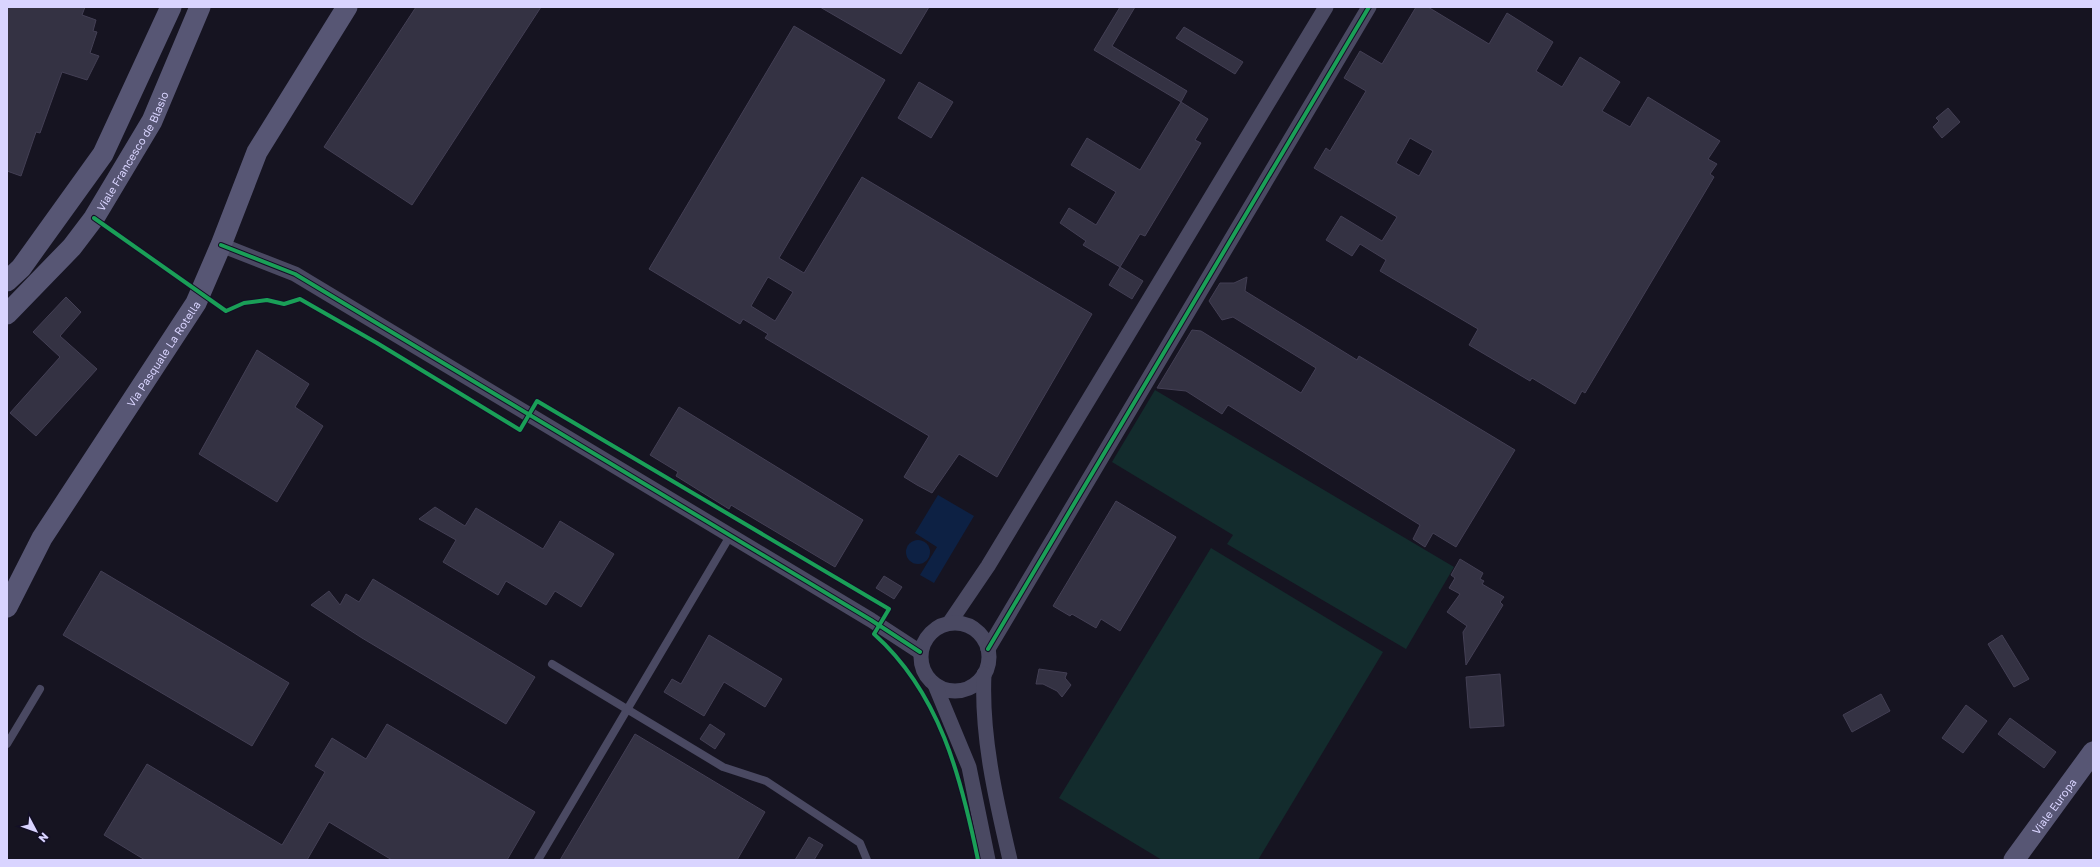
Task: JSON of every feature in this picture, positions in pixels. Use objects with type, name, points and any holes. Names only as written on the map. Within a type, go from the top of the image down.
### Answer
[{"type":"street","name":"Viale Francesco de Blasio","points":[[7,281],[21,268],[103,154],[171,7]]},
{"type":"street","name":"Viale Francesco de Blasio","points":[[7,314],[72,247],[94,218],[152,121],[200,7]]},
{"type":"street","name":"Via Pasquale La Rotella","points":[[7,606],[42,538],[196,303],[221,245],[257,152],[347,7]]},
{"type":"street","points":[[950,622],[988,566],[1326,7]]},
{"type":"street","points":[[988,648],[1369,7]]},
{"type":"street","points":[[221,245],[295,274],[920,652]]},
{"type":"street","points":[[988,860],[969,767],[936,686],[923,671],[920,652],[924,641],[930,632],[939,626],[950,622],[965,624],[978,631],[988,648],[989,657],[984,674],[983,699],[998,809],[1010,860]]},
{"type":"street","points":[[936,686],[946,690],[957,691],[968,689],[977,683],[984,674]]},
{"type":"street","name":"Viale Europa","points":[[2014,860],[2093,752]]},
{"type":"lane","points":[[538,860],[730,536]]},
{"type":"lane","points":[[552,664],[723,767],[766,781],[860,843],[867,860]]},
{"type":"lane","points":[[7,744],[40,689]]},
{"type":"green space","points":[[1155,390],[1454,567],[1406,649],[1227,544],[1233,535],[1112,462]]},
{"type":"green space","points":[[1211,548],[1383,652],[1258,860],[1162,860],[1059,798]]},
{"type":"water","points":[[938,495],[974,516],[934,583],[920,575],[937,547],[915,533]]},
{"type":"water","points":[[918,540],[923,541],[929,547],[929,557],[923,563],[918,564],[913,563],[907,557],[906,552],[907,547],[913,541]]},
{"type":"building","points":[[7,7],[85,7],[82,15],[96,20],[93,31],[97,32],[90,53],[99,56],[87,80],[62,72],[40,133],[36,132],[21,176],[7,171]]},
{"type":"building","points":[[416,7],[541,7],[412,205],[324,147]]},
{"type":"building","points":[[820,7],[929,7],[901,54]]},
{"type":"building","points":[[1120,7],[1135,7],[1112,46],[1187,91],[1181,102],[1094,50]]},
{"type":"building","points":[[1416,7],[1428,7],[1489,44],[1507,13],[1553,42],[1536,71],[1562,87],[1580,57],[1620,82],[1602,111],[1630,127],[1648,97],[1720,141],[1708,159],[1717,164],[1710,174],[1714,177],[1585,393],[1582,391],[1575,404],[1532,378],[1530,381],[1469,345],[1478,329],[1380,271],[1386,260],[1360,244],[1352,256],[1326,240],[1341,216],[1382,241],[1397,217],[1314,168],[1326,148],[1330,151],[1366,91],[1344,78],[1360,51],[1382,64]],"holes":[[[1410,138],[1433,151],[1419,176],[1396,163]]]},
{"type":"building","points":[[794,26],[885,80],[779,258],[804,273],[862,177],[1092,314],[997,477],[959,454],[932,493],[904,477],[929,436],[765,338],[768,334],[743,319],[740,324],[649,269]],"holes":[[[768,277],[793,292],[775,321],[751,306]]]},
{"type":"building","points":[[1184,27],[1243,62],[1235,74],[1176,38]]},
{"type":"building","points":[[919,82],[953,102],[931,138],[898,118]]},
{"type":"building","points":[[1181,102],[1208,119],[1195,140],[1201,143],[1145,236],[1140,234],[1120,267],[1083,245],[1086,241],[1060,223],[1069,208],[1096,225],[1116,192],[1071,165],[1087,138],[1140,170]]},
{"type":"building","points":[[1948,108],[1960,122],[1942,138],[1933,127],[1939,121],[1936,118]]},
{"type":"building","points":[[1120,267],[1143,281],[1132,299],[1109,285]]},
{"type":"building","points":[[1247,277],[1245,291],[1357,360],[1359,356],[1515,450],[1456,547],[1433,533],[1425,547],[1413,539],[1420,525],[1228,405],[1222,414],[1186,391],[1157,388],[1192,330],[1201,331],[1301,393],[1316,368],[1233,317],[1222,320],[1209,301],[1220,283],[1234,283]]},
{"type":"building","points":[[66,297],[81,312],[60,336],[97,369],[36,436],[10,413],[60,357],[33,332]]},
{"type":"building","points":[[257,350],[309,384],[295,407],[323,426],[277,502],[199,454]]},
{"type":"building","points":[[679,407],[863,520],[835,567],[731,505],[729,509],[676,476],[678,472],[650,455]]},
{"type":"building","points":[[1116,501],[1176,537],[1120,631],[1101,619],[1096,628],[1072,614],[1070,616],[1053,606]]},
{"type":"building","points":[[435,507],[465,526],[476,508],[543,549],[560,521],[614,554],[581,607],[555,591],[546,605],[506,581],[498,595],[443,562],[456,540],[419,519]]},
{"type":"building","points":[[1460,559],[1483,573],[1480,579],[1484,581],[1482,584],[1504,597],[1500,602],[1503,605],[1466,665],[1463,632],[1467,626],[1447,612],[1460,594],[1449,588],[1455,578],[1451,575]]},
{"type":"building","points":[[101,571],[289,683],[252,746],[63,635]]},
{"type":"building","points":[[884,576],[902,587],[894,599],[876,588]]},
{"type":"building","points":[[373,579],[535,677],[506,724],[362,638],[311,605],[329,591],[340,605],[346,594],[359,602]]},
{"type":"building","points":[[709,635],[782,679],[765,707],[724,682],[704,716],[664,692],[672,679],[681,684]]},
{"type":"building","points":[[2002,635],[2029,679],[2014,687],[1988,644]]},
{"type":"building","points":[[1039,669],[1067,673],[1065,678],[1071,685],[1062,697],[1057,691],[1043,684],[1036,684]]},
{"type":"building","points":[[1500,674],[1504,726],[1470,728],[1466,677]]},
{"type":"building","points":[[1881,694],[1890,711],[1852,732],[1843,715]]},
{"type":"building","points":[[1966,705],[1987,721],[1963,753],[1942,738]]},
{"type":"building","points":[[2010,718],[2056,752],[2044,768],[1998,734]]},
{"type":"building","points":[[387,724],[535,812],[507,860],[392,860],[329,822],[307,860],[145,860],[104,835],[147,764],[282,845],[325,772],[315,766],[332,738],[366,759]]},
{"type":"building","points":[[710,724],[725,734],[715,749],[700,739]]},
{"type":"building","points":[[635,734],[765,812],[737,860],[560,860]]},
{"type":"building","points":[[809,837],[823,845],[814,860],[795,860]]},
{"type":"cycle path","points":[[988,649],[1369,7]]},
{"type":"cycle path","points":[[94,218],[226,311],[244,303],[267,300],[284,304],[300,299],[377,343],[520,430],[537,401],[889,609],[874,634],[897,657],[916,683],[944,738],[964,798],[978,860]]},
{"type":"cycle path","points":[[221,245],[295,274],[871,620],[920,652]]}]
